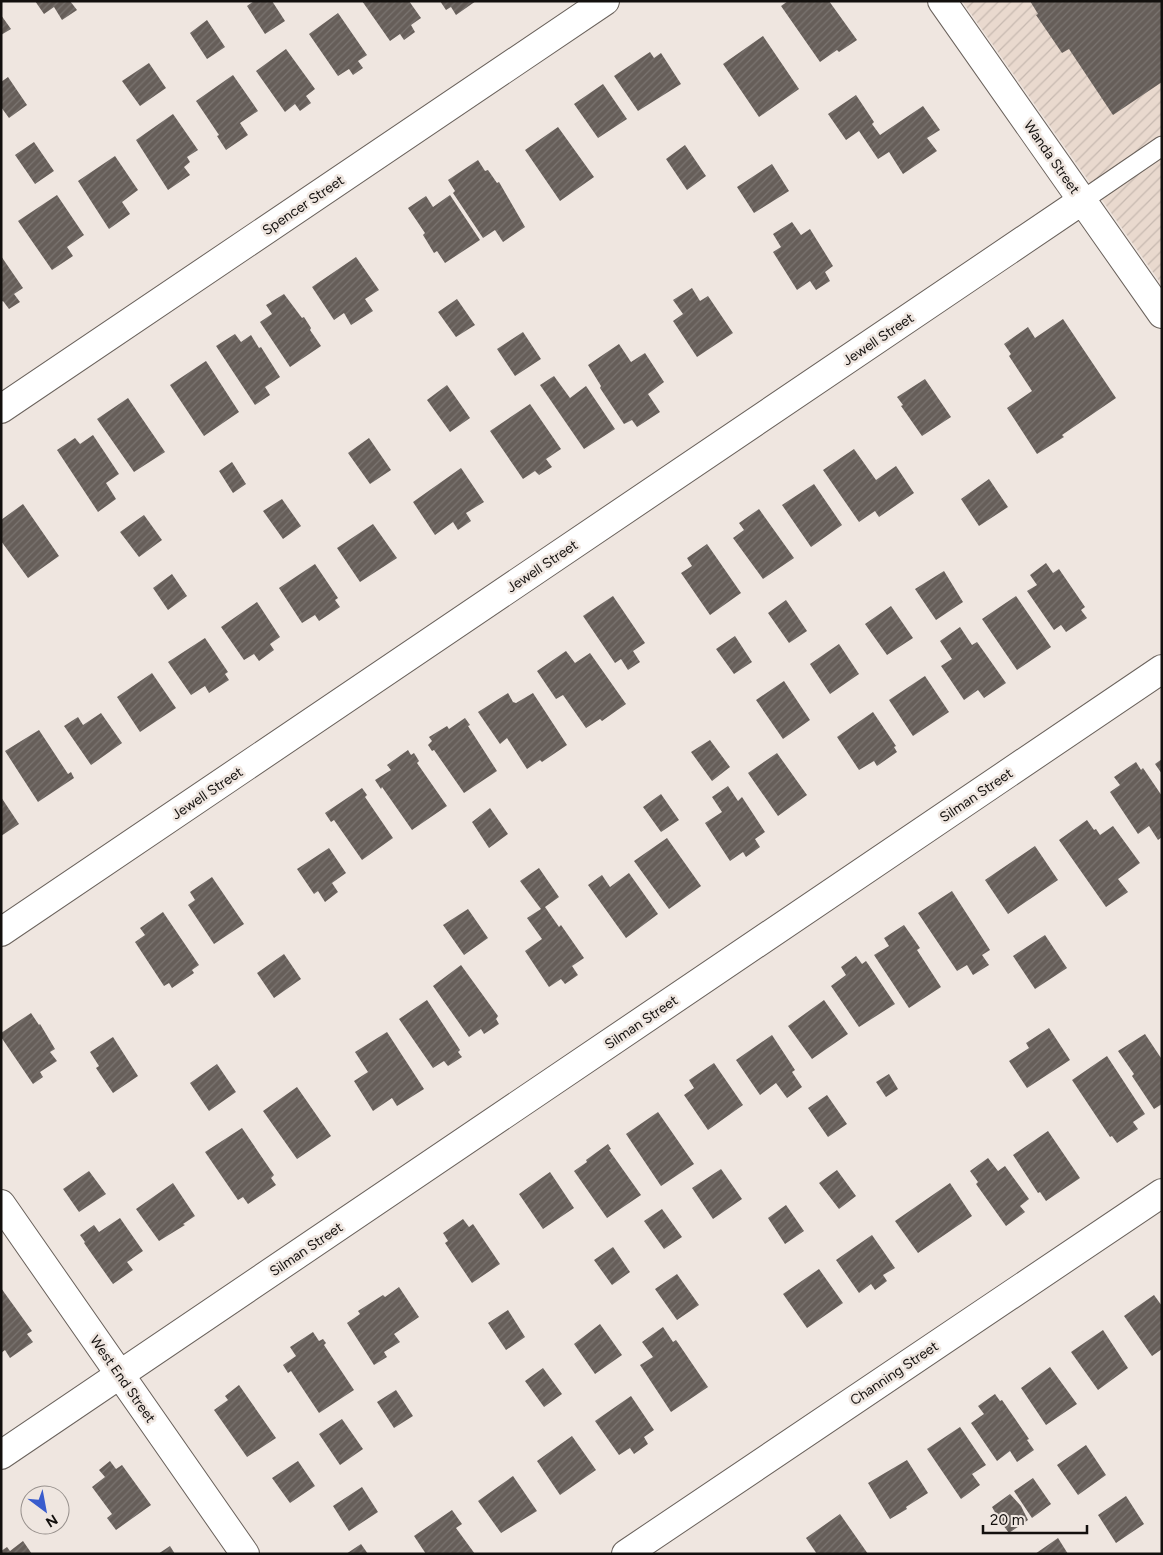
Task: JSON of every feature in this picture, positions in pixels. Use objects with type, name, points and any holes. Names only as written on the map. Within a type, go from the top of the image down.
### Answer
[{"type":"street","name":"Spencer Street","points":[[1,409],[605,1]]},
{"type":"street","name":"Wanda Street","points":[[942,1],[1162,314]]},
{"type":"street","name":"Jewell Street","points":[[1,932],[1083,200]]},
{"type":"street","name":"Silman Street","points":[[1,1455],[1160,674]]},
{"type":"street","name":"Channing Street","points":[[626,1554],[1162,1193]]},
{"type":"street","name":"West End Street","points":[[1,1204],[246,1554]]},
{"type":"lane","points":[[1083,200],[1162,146]]},
{"type":"shaded area","points":[[962,1],[1162,1],[1162,285]]},
{"type":"building","points":[[35,1],[70,1],[77,10],[62,20],[54,7],[44,14]]},
{"type":"building","points":[[254,1],[272,1],[285,21],[265,34],[247,6]]},
{"type":"building","points":[[362,1],[409,1],[421,18],[411,25],[415,32],[404,40],[400,34],[390,41]]},
{"type":"building","points":[[440,1],[476,1],[456,15],[451,7],[446,10]]},
{"type":"building","points":[[788,1],[829,1],[857,40],[839,52],[837,50],[820,62],[781,6]]},
{"type":"building","points":[[1030,1],[1162,1],[1162,82],[1113,115],[1069,49],[1062,53],[1036,15],[1038,14]]},
{"type":"building","points":[[338,13],[367,55],[358,61],[363,68],[353,75],[349,69],[338,76],[309,34]]},
{"type":"building","points":[[1,15],[11,29],[1,35]]},
{"type":"building","points":[[207,20],[225,47],[207,59],[190,33]]},
{"type":"building","points":[[763,36],[799,89],[759,117],[723,64]]},
{"type":"building","points":[[286,49],[315,89],[306,96],[311,103],[300,111],[295,104],[285,112],[256,71]]},
{"type":"building","points":[[650,52],[654,58],[661,53],[681,84],[638,111],[614,76]]},
{"type":"building","points":[[149,63],[166,88],[140,106],[122,81]]},
{"type":"building","points":[[233,75],[258,111],[240,123],[248,135],[226,150],[217,136],[219,135],[196,101]]},
{"type":"building","points":[[8,77],[27,105],[9,118],[1,107],[1,82]]},
{"type":"building","points":[[603,84],[627,119],[598,138],[574,104]]},
{"type":"building","points":[[856,95],[874,122],[872,124],[880,135],[923,106],[940,130],[927,138],[937,151],[903,174],[889,152],[878,159],[859,131],[846,140],[828,114]]},
{"type":"building","points":[[173,114],[198,150],[187,157],[190,162],[184,167],[190,175],[168,190],[136,140]]},
{"type":"building","points":[[558,127],[594,177],[560,201],[525,150]]},
{"type":"building","points":[[34,142],[54,171],[35,184],[15,155]]},
{"type":"building","points":[[685,145],[706,176],[687,190],[666,159]]},
{"type":"building","points":[[115,156],[138,190],[122,202],[130,214],[109,229],[78,181]]},
{"type":"building","points":[[478,160],[485,171],[488,170],[497,183],[499,182],[525,227],[503,242],[495,230],[483,238],[453,193],[455,191],[448,180]]},
{"type":"building","points":[[772,164],[789,191],[754,213],[737,187]]},
{"type":"building","points":[[57,195],[84,235],[67,247],[73,256],[52,270],[18,221]]},
{"type":"building","points":[[450,195],[480,240],[445,263],[437,251],[434,253],[423,235],[425,233],[408,208],[426,196],[433,207]]},
{"type":"building","points":[[792,222],[801,235],[810,229],[833,266],[825,272],[830,281],[816,290],[810,281],[797,290],[773,252],[781,247],[773,234]]},
{"type":"building","points":[[1,256],[23,288],[14,294],[20,302],[9,309],[3,301],[1,302]]},
{"type":"building","points":[[356,257],[379,290],[365,299],[373,311],[351,325],[344,313],[334,320],[312,287]]},
{"type":"building","points":[[692,288],[700,301],[708,296],[733,333],[697,357],[673,321],[683,314],[673,300]]},
{"type":"building","points":[[284,294],[302,318],[304,317],[321,346],[290,367],[260,322],[272,314],[266,305]]},
{"type":"building","points":[[457,299],[475,325],[456,337],[438,312]]},
{"type":"building","points":[[1063,319],[1116,398],[1062,435],[1064,437],[1037,454],[1007,408],[1032,391],[1009,356],[1011,354],[1004,344],[1028,327],[1035,338]]},
{"type":"building","points":[[523,332],[541,359],[515,376],[497,349]]},
{"type":"building","points":[[235,334],[241,342],[251,335],[280,377],[265,387],[270,395],[255,405],[216,346]]},
{"type":"building","points":[[619,344],[631,362],[645,353],[664,382],[648,394],[660,412],[637,427],[632,420],[624,424],[600,388],[601,386],[588,365]]},
{"type":"building","points":[[206,361],[239,412],[204,436],[170,385]]},
{"type":"building","points":[[554,376],[570,398],[586,386],[615,429],[584,449],[540,385]]},
{"type":"building","points":[[925,379],[951,417],[922,436],[897,397]]},
{"type":"building","points":[[447,385],[470,418],[450,432],[427,400]]},
{"type":"building","points":[[128,398],[165,452],[134,472],[97,419]]},
{"type":"building","points":[[530,404],[561,449],[546,459],[552,467],[539,475],[535,471],[523,479],[490,431]]},
{"type":"building","points":[[93,435],[119,474],[106,483],[116,499],[98,512],[57,450],[75,438],[80,444]]},
{"type":"building","points":[[369,438],[391,470],[370,484],[348,453]]},
{"type":"building","points":[[854,449],[876,480],[896,466],[914,493],[879,517],[875,511],[859,522],[823,470]]},
{"type":"building","points":[[232,462],[246,484],[233,493],[219,471]]},
{"type":"building","points":[[461,468],[484,502],[466,513],[471,521],[458,530],[453,522],[435,535],[413,502]]},
{"type":"building","points":[[989,479],[1008,507],[979,526],[961,499]]},
{"type":"building","points":[[814,484],[842,525],[811,547],[782,505]]},
{"type":"building","points":[[282,499],[301,526],[283,539],[263,511]]},
{"type":"building","points":[[23,504],[59,556],[28,578],[1,541],[1,520]]},
{"type":"building","points":[[759,509],[794,558],[763,579],[733,538],[744,530],[739,523]]},
{"type":"building","points":[[144,515],[162,540],[139,557],[120,532]]},
{"type":"building","points":[[373,524],[397,558],[360,582],[337,548]]},
{"type":"building","points":[[707,544],[741,593],[710,615],[681,573],[692,566],[687,558]]},
{"type":"building","points":[[1046,563],[1053,573],[1059,569],[1085,607],[1081,610],[1087,618],[1066,632],[1061,625],[1054,630],[1027,591],[1037,585],[1030,575]]},
{"type":"building","points":[[315,564],[338,598],[335,600],[340,607],[319,621],[315,615],[302,623],[279,588]]},
{"type":"building","points":[[944,571],[963,602],[936,620],[915,589]]},
{"type":"building","points":[[172,574],[187,596],[168,610],[153,588]]},
{"type":"building","points":[[613,596],[645,643],[633,651],[640,662],[628,670],[621,659],[615,663],[583,616]]},
{"type":"building","points":[[1016,596],[1051,647],[1017,670],[982,619]]},
{"type":"building","points":[[786,600],[807,631],[789,643],[768,613]]},
{"type":"building","points":[[257,602],[280,637],[270,644],[274,650],[259,661],[254,654],[244,660],[221,627]]},
{"type":"building","points":[[891,606],[913,638],[887,655],[865,624]]},
{"type":"building","points":[[960,627],[972,645],[977,642],[1006,683],[984,698],[978,690],[964,700],[941,666],[952,659],[940,641]]},
{"type":"building","points":[[735,636],[752,662],[734,674],[716,649]]},
{"type":"building","points":[[205,638],[228,672],[225,674],[229,680],[209,693],[205,686],[191,695],[168,662]]},
{"type":"building","points":[[839,644],[859,674],[830,694],[810,664]]},
{"type":"building","points":[[566,651],[575,663],[590,653],[626,704],[602,721],[600,719],[586,728],[563,695],[556,699],[537,671]]},
{"type":"building","points":[[152,673],[176,708],[140,732],[117,697]]},
{"type":"building","points":[[925,676],[949,712],[913,736],[889,700]]},
{"type":"building","points":[[784,681],[810,720],[783,739],[756,700]]},
{"type":"building","points":[[508,693],[513,702],[516,703],[533,693],[567,745],[542,762],[540,760],[527,769],[507,738],[500,744],[478,712]]},
{"type":"building","points":[[873,712],[896,746],[894,747],[897,752],[877,766],[874,761],[859,770],[837,737]]},
{"type":"building","points":[[101,713],[122,743],[91,765],[64,726],[78,717],[83,725]]},
{"type":"building","points":[[465,718],[470,725],[468,726],[497,771],[464,793],[434,750],[432,751],[428,745],[432,741],[429,737],[447,726],[449,729]]},
{"type":"building","points":[[39,730],[68,774],[71,772],[74,778],[38,802],[5,751]]},
{"type":"building","points":[[710,740],[730,767],[712,781],[691,752]]},
{"type":"building","points":[[408,750],[411,755],[414,753],[419,761],[417,763],[447,806],[412,830],[375,780],[391,770],[387,765]]},
{"type":"building","points":[[777,753],[807,795],[778,816],[748,773]]},
{"type":"building","points":[[1162,759],[1162,774],[1155,764]]},
{"type":"building","points":[[1136,762],[1141,770],[1143,768],[1162,796],[1162,837],[1158,840],[1149,826],[1138,834],[1110,792],[1120,785],[1114,777]]},
{"type":"building","points":[[728,786],[738,801],[742,797],[765,832],[755,839],[760,847],[746,857],[743,852],[730,861],[705,823],[722,812],[712,797]]},
{"type":"building","points":[[362,788],[367,795],[365,797],[393,838],[362,860],[334,820],[331,822],[325,813]]},
{"type":"building","points":[[661,794],[679,820],[661,832],[643,807]]},
{"type":"building","points":[[1,797],[19,824],[1,836]]},
{"type":"building","points":[[490,808],[508,834],[489,848],[472,822]]},
{"type":"building","points":[[1087,820],[1100,835],[1113,826],[1140,863],[1118,879],[1128,892],[1106,907],[1059,840]]},
{"type":"building","points":[[667,838],[701,886],[669,909],[634,861]]},
{"type":"building","points":[[1035,846],[1058,880],[1008,914],[985,880]]},
{"type":"building","points":[[329,848],[346,873],[332,883],[338,892],[325,902],[318,891],[314,894],[297,869]]},
{"type":"building","points":[[539,868],[559,897],[545,907],[559,927],[561,925],[584,958],[572,966],[578,975],[565,984],[561,979],[549,987],[525,951],[542,939],[527,918],[541,909],[520,881]]},
{"type":"building","points":[[629,873],[658,914],[626,938],[588,885],[602,875],[610,887]]},
{"type":"building","points":[[212,877],[244,924],[214,944],[188,905],[195,900],[190,892]]},
{"type":"building","points":[[952,891],[990,950],[982,955],[989,965],[973,975],[967,965],[957,971],[918,913]]},
{"type":"building","points":[[468,909],[488,938],[464,955],[443,925]]},
{"type":"building","points":[[163,912],[199,965],[192,970],[194,973],[172,988],[169,983],[164,986],[135,942],[145,935],[140,928]]},
{"type":"building","points":[[904,925],[920,948],[917,950],[941,987],[909,1008],[874,955],[889,946],[884,938]]},
{"type":"building","points":[[1045,935],[1067,968],[1035,989],[1013,956]]},
{"type":"building","points":[[284,954],[301,979],[274,998],[257,973]]},
{"type":"building","points":[[856,956],[862,964],[866,961],[895,1004],[859,1027],[831,986],[846,975],[841,967]]},
{"type":"building","points":[[461,965],[498,1016],[496,1019],[499,1024],[484,1034],[481,1029],[469,1037],[433,986]]},
{"type":"building","points":[[427,1000],[460,1050],[458,1052],[462,1057],[448,1066],[444,1061],[433,1068],[399,1019]]},
{"type":"building","points":[[824,1000],[848,1034],[812,1059],[788,1026]]},
{"type":"building","points":[[31,1013],[55,1049],[50,1052],[57,1061],[40,1072],[43,1077],[33,1084],[1,1037],[1,1033]]},
{"type":"building","points":[[1049,1028],[1070,1060],[1027,1088],[1009,1061],[1029,1048],[1026,1043]]},
{"type":"building","points":[[387,1032],[424,1089],[397,1106],[392,1098],[373,1111],[354,1081],[368,1072],[355,1052]]},
{"type":"building","points":[[1145,1034],[1161,1058],[1162,1056],[1162,1104],[1154,1109],[1118,1051]]},
{"type":"building","points":[[772,1035],[795,1070],[792,1072],[802,1087],[787,1098],[776,1083],[760,1095],[736,1060]]},
{"type":"building","points":[[113,1037],[138,1076],[113,1093],[96,1068],[99,1066],[90,1052]]},
{"type":"building","points":[[1107,1056],[1145,1114],[1133,1122],[1138,1129],[1117,1143],[1112,1136],[1110,1137],[1072,1080]]},
{"type":"building","points":[[714,1063],[743,1105],[708,1130],[684,1095],[694,1088],[689,1080]]},
{"type":"building","points":[[217,1064],[236,1092],[209,1111],[190,1083]]},
{"type":"building","points":[[889,1074],[898,1089],[886,1097],[876,1082]]},
{"type":"building","points":[[297,1087],[331,1136],[297,1159],[263,1111]]},
{"type":"building","points":[[827,1095],[847,1124],[828,1137],[808,1108]]},
{"type":"building","points":[[658,1112],[694,1164],[661,1186],[626,1134]]},
{"type":"building","points":[[242,1128],[274,1175],[271,1178],[276,1185],[248,1204],[243,1197],[238,1200],[205,1152]]},
{"type":"building","points":[[1048,1131],[1080,1178],[1046,1201],[1040,1192],[1038,1193],[1013,1155]]},
{"type":"building","points":[[608,1144],[611,1149],[609,1150],[641,1195],[607,1218],[574,1171]]},
{"type":"building","points":[[988,1158],[998,1171],[1005,1166],[1029,1199],[1020,1206],[1025,1212],[1006,1226],[976,1184],[978,1182],[970,1171]]},
{"type":"building","points":[[721,1169],[742,1199],[713,1219],[692,1188]]},
{"type":"building","points":[[837,1170],[856,1196],[839,1209],[819,1183]]},
{"type":"building","points":[[89,1171],[106,1194],[79,1212],[63,1189]]},
{"type":"building","points":[[550,1172],[574,1208],[543,1229],[519,1194]]},
{"type":"building","points":[[173,1183],[195,1216],[183,1224],[185,1225],[159,1241],[136,1209]]},
{"type":"building","points":[[950,1183],[972,1216],[918,1253],[895,1221]]},
{"type":"building","points":[[786,1205],[804,1231],[785,1244],[768,1218]]},
{"type":"building","points":[[662,1209],[682,1237],[664,1249],[644,1221]]},
{"type":"building","points":[[120,1218],[143,1251],[127,1262],[133,1270],[113,1284],[80,1235],[94,1225],[99,1232]]},
{"type":"building","points":[[463,1219],[469,1227],[473,1224],[500,1264],[472,1283],[445,1243],[448,1241],[443,1233]]},
{"type":"building","points":[[872,1235],[895,1268],[883,1275],[887,1281],[875,1290],[871,1284],[859,1293],[836,1260]]},
{"type":"building","points":[[613,1247],[630,1272],[612,1285],[594,1260]]},
{"type":"building","points":[[819,1269],[843,1303],[807,1328],[783,1294]]},
{"type":"building","points":[[677,1274],[699,1305],[677,1320],[655,1289]]},
{"type":"building","points":[[399,1287],[419,1317],[394,1334],[400,1342],[384,1352],[387,1357],[374,1365],[347,1323],[360,1314],[358,1311],[383,1295],[385,1297]]},
{"type":"building","points":[[1,1288],[32,1331],[27,1334],[33,1342],[10,1358],[5,1350],[1,1353]]},
{"type":"building","points":[[1154,1295],[1162,1306],[1162,1349],[1152,1356],[1124,1316]]},
{"type":"building","points":[[508,1310],[525,1337],[506,1350],[488,1323]]},
{"type":"building","points":[[600,1324],[622,1355],[595,1374],[574,1344]]},
{"type":"building","points":[[663,1327],[673,1342],[676,1340],[708,1387],[671,1412],[640,1365],[653,1357],[642,1342]]},
{"type":"building","points":[[1103,1330],[1128,1368],[1098,1390],[1071,1352]]},
{"type":"building","points":[[313,1332],[319,1341],[323,1339],[326,1343],[324,1345],[354,1390],[319,1413],[291,1371],[288,1373],[283,1365],[296,1356],[290,1347]]},
{"type":"building","points":[[1050,1367],[1077,1404],[1046,1425],[1021,1388]]},
{"type":"building","points":[[543,1368],[562,1394],[544,1407],[525,1381]]},
{"type":"building","points":[[239,1385],[276,1438],[247,1457],[214,1410],[228,1400],[225,1396]]},
{"type":"building","points":[[396,1390],[413,1416],[394,1428],[377,1402]]},
{"type":"building","points":[[995,1394],[1000,1401],[1002,1400],[1029,1439],[1027,1440],[1034,1450],[1017,1462],[1010,1451],[997,1461],[971,1423],[984,1414],[978,1406]]},
{"type":"building","points":[[631,1396],[654,1430],[644,1437],[648,1444],[634,1454],[630,1448],[619,1455],[595,1421]]},
{"type":"building","points":[[342,1419],[363,1449],[340,1465],[319,1434]]},
{"type":"building","points":[[960,1427],[986,1465],[972,1474],[980,1485],[961,1499],[927,1449]]},
{"type":"building","points":[[572,1436],[596,1470],[560,1495],[537,1461]]},
{"type":"building","points":[[1086,1445],[1106,1475],[1078,1495],[1057,1465]]},
{"type":"building","points":[[907,1460],[928,1493],[890,1519],[868,1483]]},
{"type":"building","points":[[110,1461],[116,1469],[122,1465],[151,1505],[116,1530],[107,1518],[112,1514],[92,1487],[105,1477],[99,1470]]},
{"type":"building","points":[[298,1461],[315,1486],[290,1503],[272,1478]]},
{"type":"building","points":[[513,1476],[537,1511],[501,1533],[478,1501]]},
{"type":"building","points":[[1033,1478],[1051,1504],[1032,1518],[1014,1491]]},
{"type":"building","points":[[362,1487],[378,1512],[349,1531],[333,1506]]},
{"type":"building","points":[[1010,1494],[1021,1506],[1028,1520],[1009,1533],[992,1507]]},
{"type":"building","points":[[1126,1496],[1144,1524],[1116,1543],[1098,1515]]},
{"type":"building","points":[[452,1510],[462,1524],[456,1528],[475,1554],[426,1554],[414,1536]]},
{"type":"building","points":[[840,1514],[868,1554],[817,1554],[806,1538]]},
{"type":"building","points":[[1058,1538],[1068,1554],[1035,1554]]},
{"type":"building","points":[[23,1541],[32,1554],[1,1554],[1,1551],[7,1547],[10,1551]]},
{"type":"building","points":[[361,1544],[368,1554],[346,1554]]},
{"type":"building","points":[[170,1546],[175,1554],[158,1554]]}]
